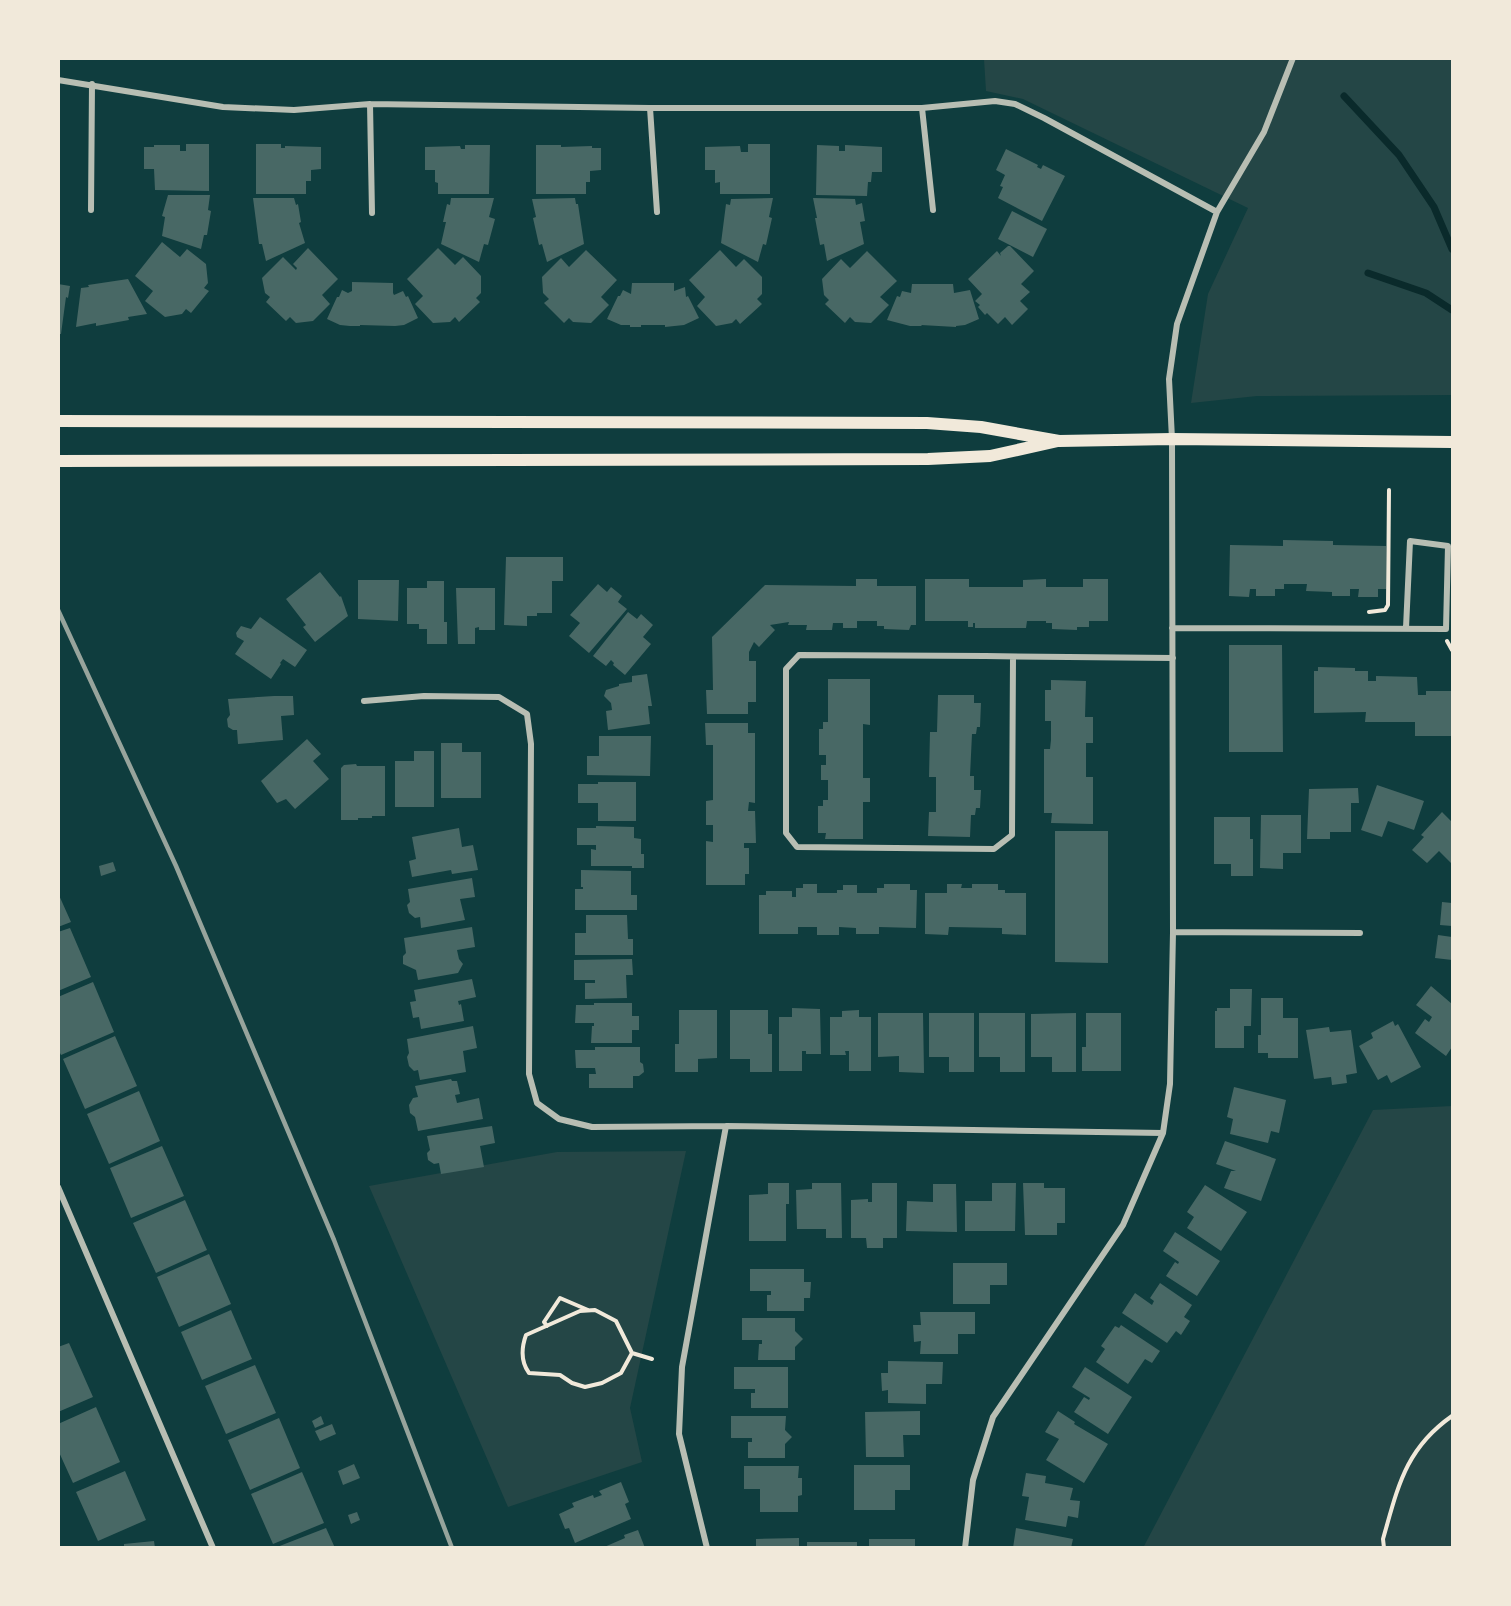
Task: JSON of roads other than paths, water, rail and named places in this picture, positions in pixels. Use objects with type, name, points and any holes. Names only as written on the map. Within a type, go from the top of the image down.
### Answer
[{"type":"main road","points":[[58,421],[927,423],[981,427],[1059,441],[1172,439],[1452,442]]},
{"type":"main road","points":[[58,461],[927,459],[990,456],[1059,441]]},
{"type":"street","points":[[965,1548],[973,1480],[993,1418],[1123,1225],[1163,1133],[1170,1084],[1173,932],[1172,439],[1169,379],[1177,324],[1217,212],[1264,132],[1293,58]]},
{"type":"street","points":[[58,80],[223,107],[294,110],[370,104],[650,108],[922,108],[977,102],[1015,104],[1131,163],[1217,212]]},
{"type":"street","points":[[91,210],[92,84]]},
{"type":"street","points":[[370,104],[372,213]]},
{"type":"street","points":[[650,108],[657,212]]},
{"type":"street","points":[[922,108],[933,210]]},
{"type":"street","points":[[1173,628],[1446,629],[1448,546],[1410,541],[1406,628]]},
{"type":"street","points":[[1013,657],[1012,835],[994,849],[797,847],[786,833],[786,669],[799,655],[1173,658]]},
{"type":"street","points":[[364,701],[424,696],[499,697],[527,714],[531,744],[529,1074],[537,1103],[559,1119],[592,1128],[726,1126],[1163,1133]]},
{"type":"street","points":[[1173,932],[1360,933]]},
{"type":"street","points":[[707,1548],[679,1434],[682,1367],[726,1126]]},
{"type":"street","points":[[58,1187],[213,1548]]},
{"type":"waterway","points":[[1344,96],[1399,155],[1434,207],[1452,249]]},
{"type":"waterway","points":[[1368,273],[1426,293],[1452,310]]},
{"type":"railway","points":[[58,610],[176,866],[334,1240],[452,1548]]}]
